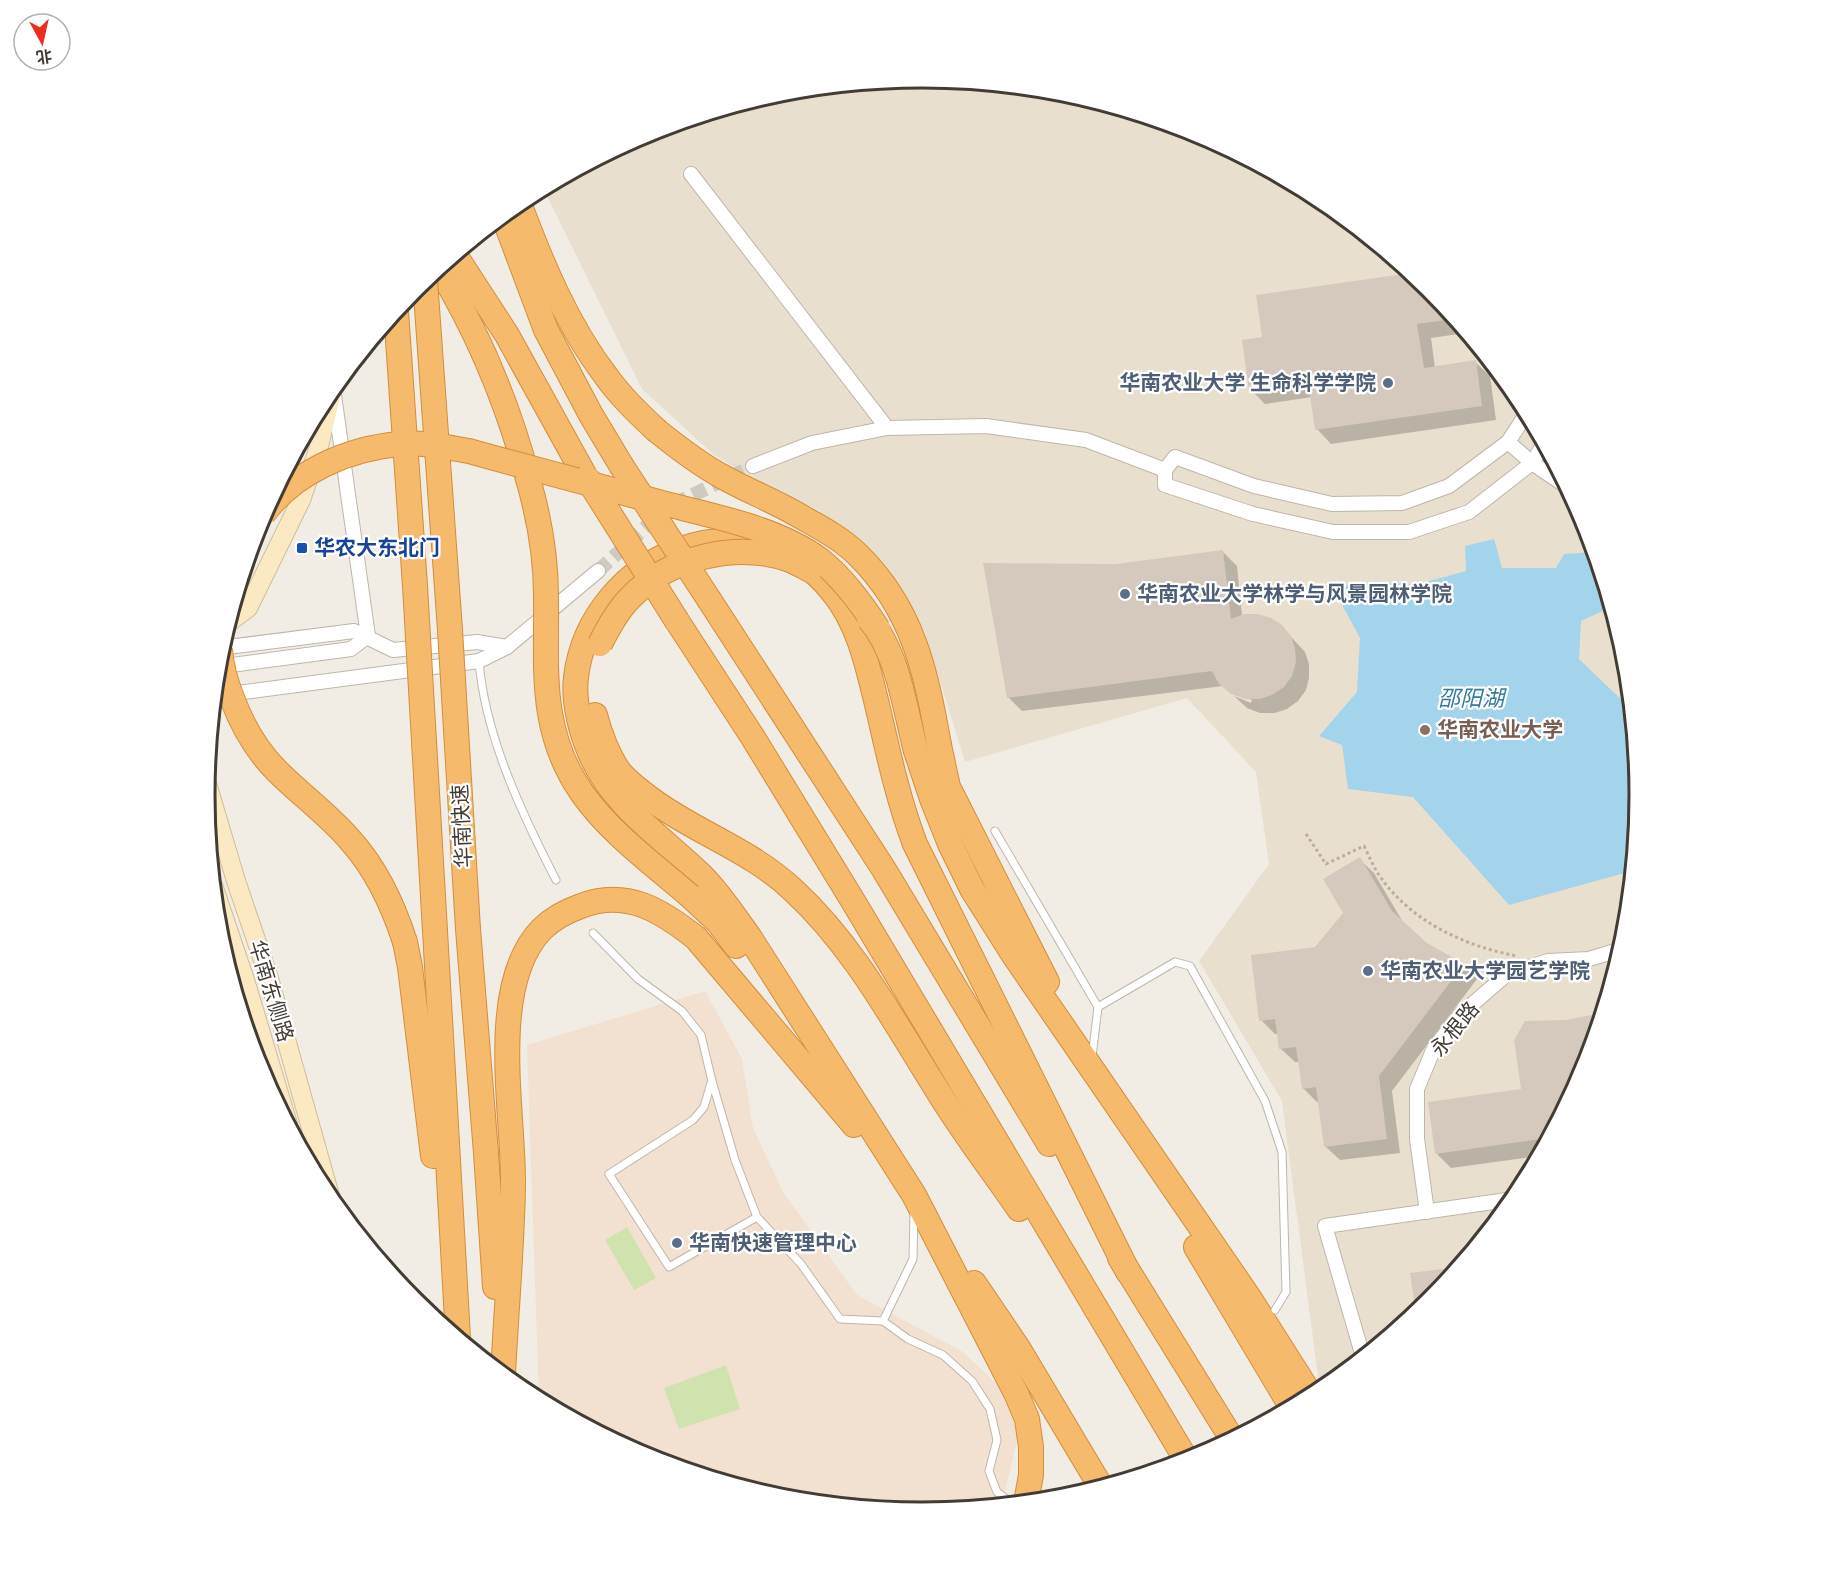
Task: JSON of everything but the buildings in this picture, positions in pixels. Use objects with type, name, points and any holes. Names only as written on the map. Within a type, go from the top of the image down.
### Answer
[{"type":"highway","points":[[523,212],[553,285],[585,345],[605,375],[628,402],[656,430],[680,449],[717,473],[804,518],[856,553],[899,606],[924,674],[927,748]]},
{"type":"highway","points":[[507,224],[546,330],[621,465],[883,867],[1026,1107],[1228,1433]]},
{"type":"highway","points":[[459,262],[507,335],[585,476],[752,736],[847,891],[1182,1453]]},
{"type":"highway","points":[[443,276],[488,362],[516,433],[528,479],[542,539],[546,595],[546,693],[557,746],[568,771],[598,814],[718,922],[739,950],[914,1195],[1018,1348],[1097,1480]]},
{"type":"highway","name":"华南快速","points":[[426,292],[468,929],[500,1362]]},
{"type":"highway","name":"华南快速","points":[[397,322],[415,586],[457,1328]]},
{"type":"highway","points":[[283,494],[311,472],[338,457],[401,444],[434,445],[469,451],[729,521],[798,547],[820,560],[860,600],[878,629],[892,659],[927,748],[947,835],[972,889],[1090,1068],[1248,1296],[1306,1388]]},
{"type":"highway","points":[[1028,1494],[1031,1474],[1031,1447],[1027,1419],[1008,1377],[914,1195],[750,938],[703,876],[666,845],[619,798],[591,756],[578,706],[576,678],[583,648],[597,619],[613,596],[638,572],[663,556],[693,544],[723,539],[757,543],[787,553],[811,569],[833,592],[852,627],[869,671],[905,816],[915,844],[1128,1272]]},
{"type":"highway","points":[[878,629],[852,600],[828,579],[789,560],[761,553],[728,553],[701,557],[678,565],[656,577],[630,597],[612,621],[600,644],[592,677],[594,711],[602,741],[619,771],[640,791],[668,811],[753,860],[792,888],[828,924],[861,968],[942,1098],[1145,1391]]},
{"type":"highway","points":[[225,678],[238,713],[253,742],[276,770],[351,841],[385,891],[397,918],[410,966],[452,1323]]},
{"type":"highway","points":[[502,1363],[513,1184],[507,1046],[510,1010],[517,975],[528,947],[543,928],[565,912],[590,903],[618,899],[649,906],[670,917],[696,938],[914,1195]]},
{"type":"highway","points":[[1090,1068],[1287,1400]]},
{"type":"street","points":[[690,174],[888,428]]},
{"type":"street","points":[[335,402],[368,636]]},
{"type":"street","points":[[239,615],[248,608],[301,500],[327,415]]},
{"type":"street","points":[[1521,422],[1508,442],[1449,486],[1402,503],[1332,504],[1254,486],[1175,457],[1164,470],[1165,485],[1253,514],[1333,532],[1409,532],[1469,512],[1532,463],[1539,452]]},
{"type":"street","points":[[753,466],[812,443],[888,428],[986,426],[1086,441],[1164,470]]},
{"type":"street","points":[[1508,442],[1553,477]]},
{"type":"street","points":[[222,695],[479,661],[507,647],[598,571]]},
{"type":"street","points":[[232,646],[354,630],[393,650],[477,642],[507,647]]},
{"type":"street","points":[[228,666],[351,649],[368,636]]},
{"type":"street","name":"华南东侧路","points":[[216,813],[268,975],[323,1169]]},
{"type":"street","name":"华南东侧路","points":[[229,932],[274,1077]]},
{"type":"street","name":"永根路","points":[[1426,1212],[1417,1139],[1417,1089],[1434,1048],[1461,1014],[1506,975],[1548,961],[1589,959],[1611,952]]},
{"type":"street","points":[[1361,1349],[1325,1226],[1501,1201]]},
{"type":"lane","points":[[479,661],[481,690],[523,816],[556,880]]},
{"type":"lane","points":[[995,831],[1098,1007],[1090,1068]]},
{"type":"lane","points":[[593,933],[638,979],[682,1011],[701,1035],[735,1160],[757,1217],[801,1264],[840,1319],[883,1322],[908,1339],[943,1356],[972,1381],[990,1409],[997,1440],[989,1471],[997,1492],[1004,1497]]},
{"type":"lane","points":[[1098,1007],[1175,962],[1190,966],[1265,1101],[1282,1152],[1286,1292],[1275,1310]]},
{"type":"lane","points":[[712,1081],[704,1107],[693,1120],[609,1174],[669,1267],[757,1217]]},
{"type":"lane","points":[[883,1322],[913,1258],[914,1195]]},
{"type":"path","points":[[1306,834],[1326,864],[1364,846],[1380,876],[1405,904],[1434,927],[1488,951],[1518,956]]},
{"type":"shaded area","name":"华南农业大学","points":[[922,88],[968,90],[1060,102],[1149,126],[1235,161],[1315,208],[1388,264],[1454,329],[1510,403],[1556,483],[1575,525],[1605,613],[1615,658],[1623,703],[1629,796],[1623,888],[1615,933],[1605,978],[1575,1066],[1556,1108],[1510,1188],[1454,1262],[1422,1295],[1388,1327],[1320,1379],[1282,1101],[1199,961],[1269,864],[1256,772],[1187,698],[965,762],[925,632],[885,564],[818,510],[762,483],[714,455],[642,389],[547,197],[609,161],[651,142],[739,113],[784,102],[830,95]]},
{"type":"shaded area","name":"华南快速管理中心","points":[[705,991],[742,1059],[753,1128],[783,1192],[857,1295],[963,1352],[1002,1389],[1019,1432],[1004,1497],[968,1501],[876,1501],[784,1489],[695,1465],[651,1449],[609,1430],[539,1389],[527,1045]]},
{"type":"green space","points":[[627,1227],[656,1278],[634,1290],[605,1240]]},
{"type":"green space","points":[[726,1365],[740,1409],[679,1429],[664,1388]]},
{"type":"water","name":"邵阳湖","points":[[1494,539],[1502,568],[1556,568],[1564,554],[1585,553],[1604,610],[1581,621],[1579,659],[1623,703],[1629,796],[1624,873],[1509,905],[1413,797],[1348,789],[1342,745],[1319,736],[1357,692],[1360,638],[1333,588],[1377,581],[1415,585],[1466,571],[1465,546]]},
{"type":"tunnel","points":[[674,504],[753,466]]},
{"type":"tunnel","points":[[598,571],[659,515]]},
{"type":"place","name":"华南农业大学 生命科学学院","points":[[1388,383]]},
{"type":"place","name":"华农大东北门","points":[[302,548]]},
{"type":"place","name":"华南农业大学林学与风景园林学院","points":[[1125,594]]},
{"type":"place","name":"华南农业大学","points":[[1425,730]]},
{"type":"place","name":"华南农业大学园艺学院","points":[[1368,971]]},
{"type":"place","name":"华南快速管理中心","points":[[677,1243]]}]
